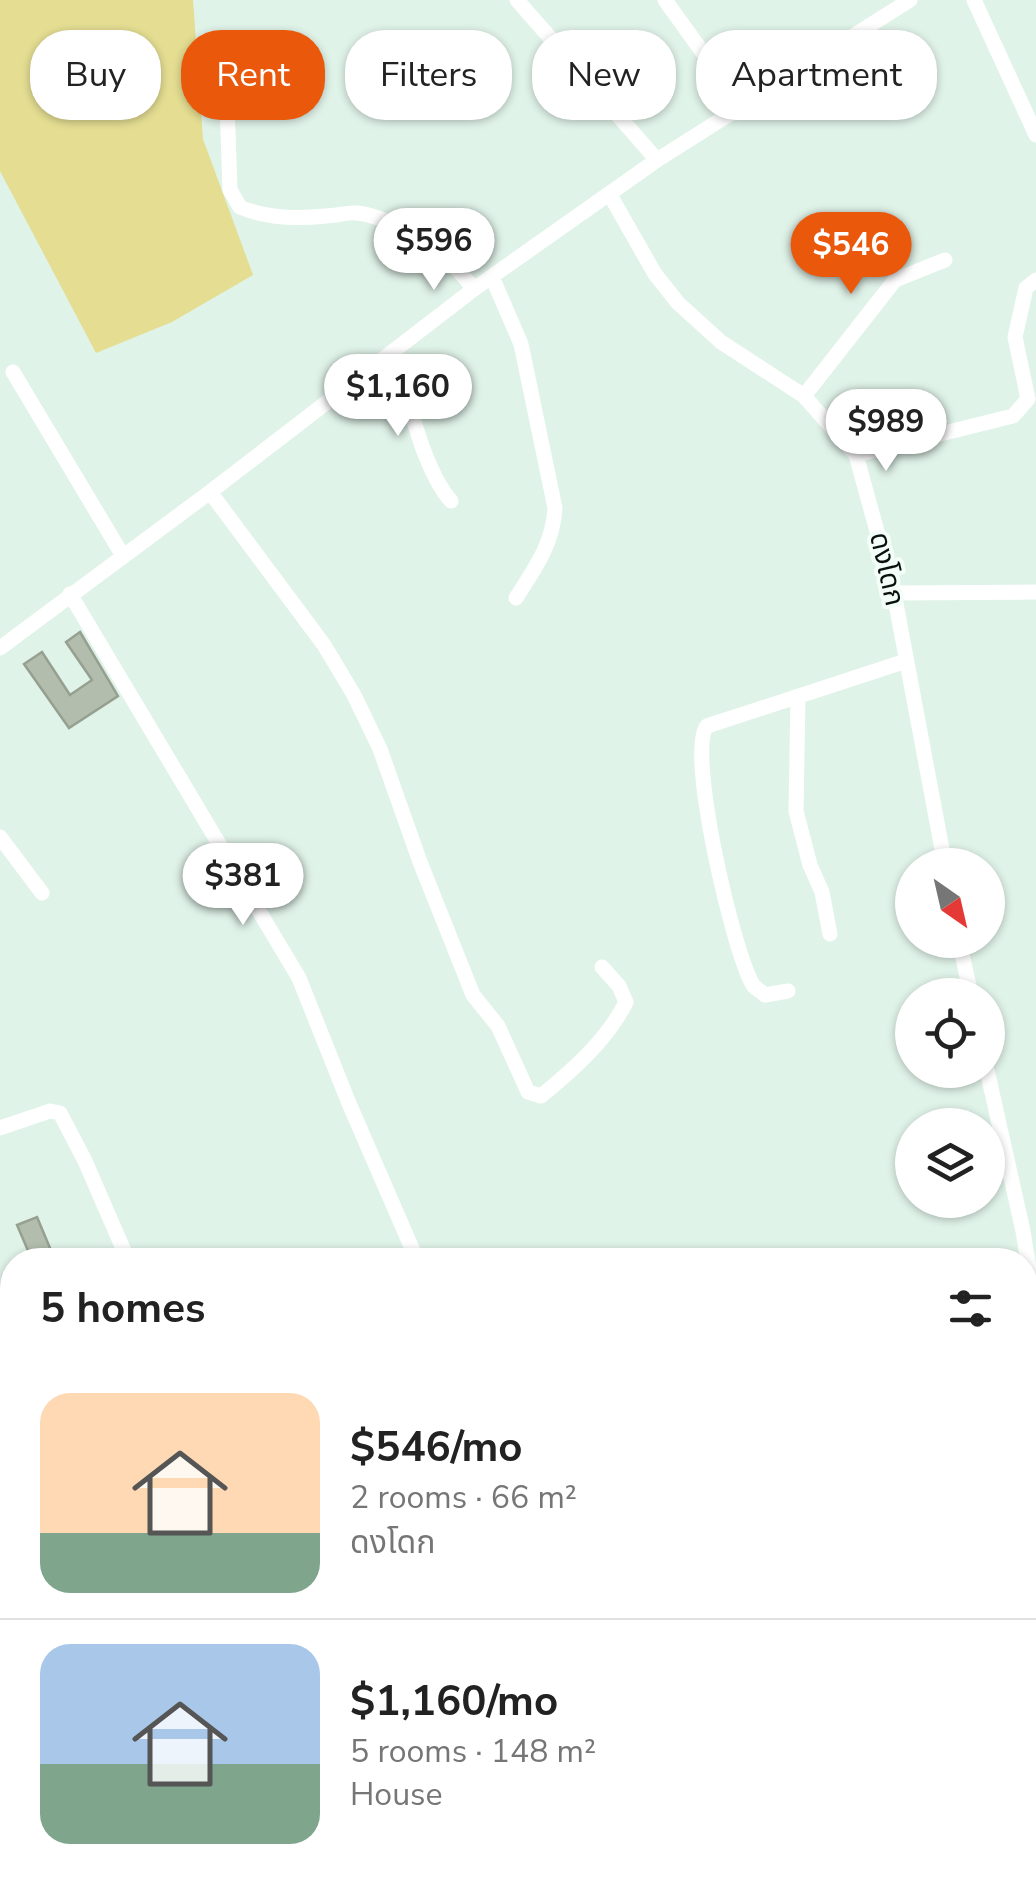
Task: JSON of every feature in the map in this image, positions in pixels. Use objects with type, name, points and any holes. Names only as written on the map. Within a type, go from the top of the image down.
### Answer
[{"type":"street","points":[[516,0],[656,160]]},
{"type":"street","points":[[665,0],[696,43]]},
{"type":"street","points":[[872,0],[880,18]]},
{"type":"street","points":[[861,30],[910,0]]},
{"type":"street","points":[[974,0],[1036,135]]},
{"type":"street","points":[[228,120],[230,190],[240,207],[274,217],[357,213],[378,219],[444,256],[462,271],[474,289]]},
{"type":"street","points":[[3,639],[210,492],[474,289],[656,160],[721,120]]},
{"type":"street","name":"ดงโดก","points":[[610,195],[656,274],[678,303],[720,342],[804,396],[856,455],[894,594],[942,848]]},
{"type":"street","points":[[804,396],[895,280],[944,260]]},
{"type":"street","points":[[492,277],[521,344],[554,508],[554,531],[548,548],[516,598]]},
{"type":"street","points":[[856,455],[1012,416],[1024,407],[1028,390],[1015,336],[1026,288],[1036,280]]},
{"type":"street","points":[[394,351],[431,469],[450,501]]},
{"type":"street","points":[[13,372],[123,556]]},
{"type":"street","points":[[210,492],[324,645],[354,695],[380,749],[473,995],[498,1026],[528,1092],[534,1096],[541,1096],[558,1082],[615,1025],[626,1002],[619,986],[602,968]]},
{"type":"street","points":[[894,594],[1036,592]]},
{"type":"street","points":[[70,594],[299,978],[412,1248]]},
{"type":"street","points":[[788,991],[765,996],[754,987],[718,872],[700,743],[707,726],[906,660]]},
{"type":"street","points":[[798,696],[796,811],[822,892],[830,934]]},
{"type":"street","points":[[0,836],[42,894]]},
{"type":"street","points":[[991,1088],[1025,1248]]},
{"type":"street","points":[[0,1128],[50,1111],[60,1114],[123,1248]]},
{"type":"shaded area","points":[[0,0],[193,0],[195,30],[181,30],[181,120],[202,120],[203,139],[253,275],[172,322],[96,353],[0,171]]},
{"type":"building","points":[[80,632],[118,696],[69,728],[24,664],[42,652],[70,695],[92,680],[66,642]]},
{"type":"building","points":[[37,1217],[50,1248],[27,1248],[17,1225]]}]
